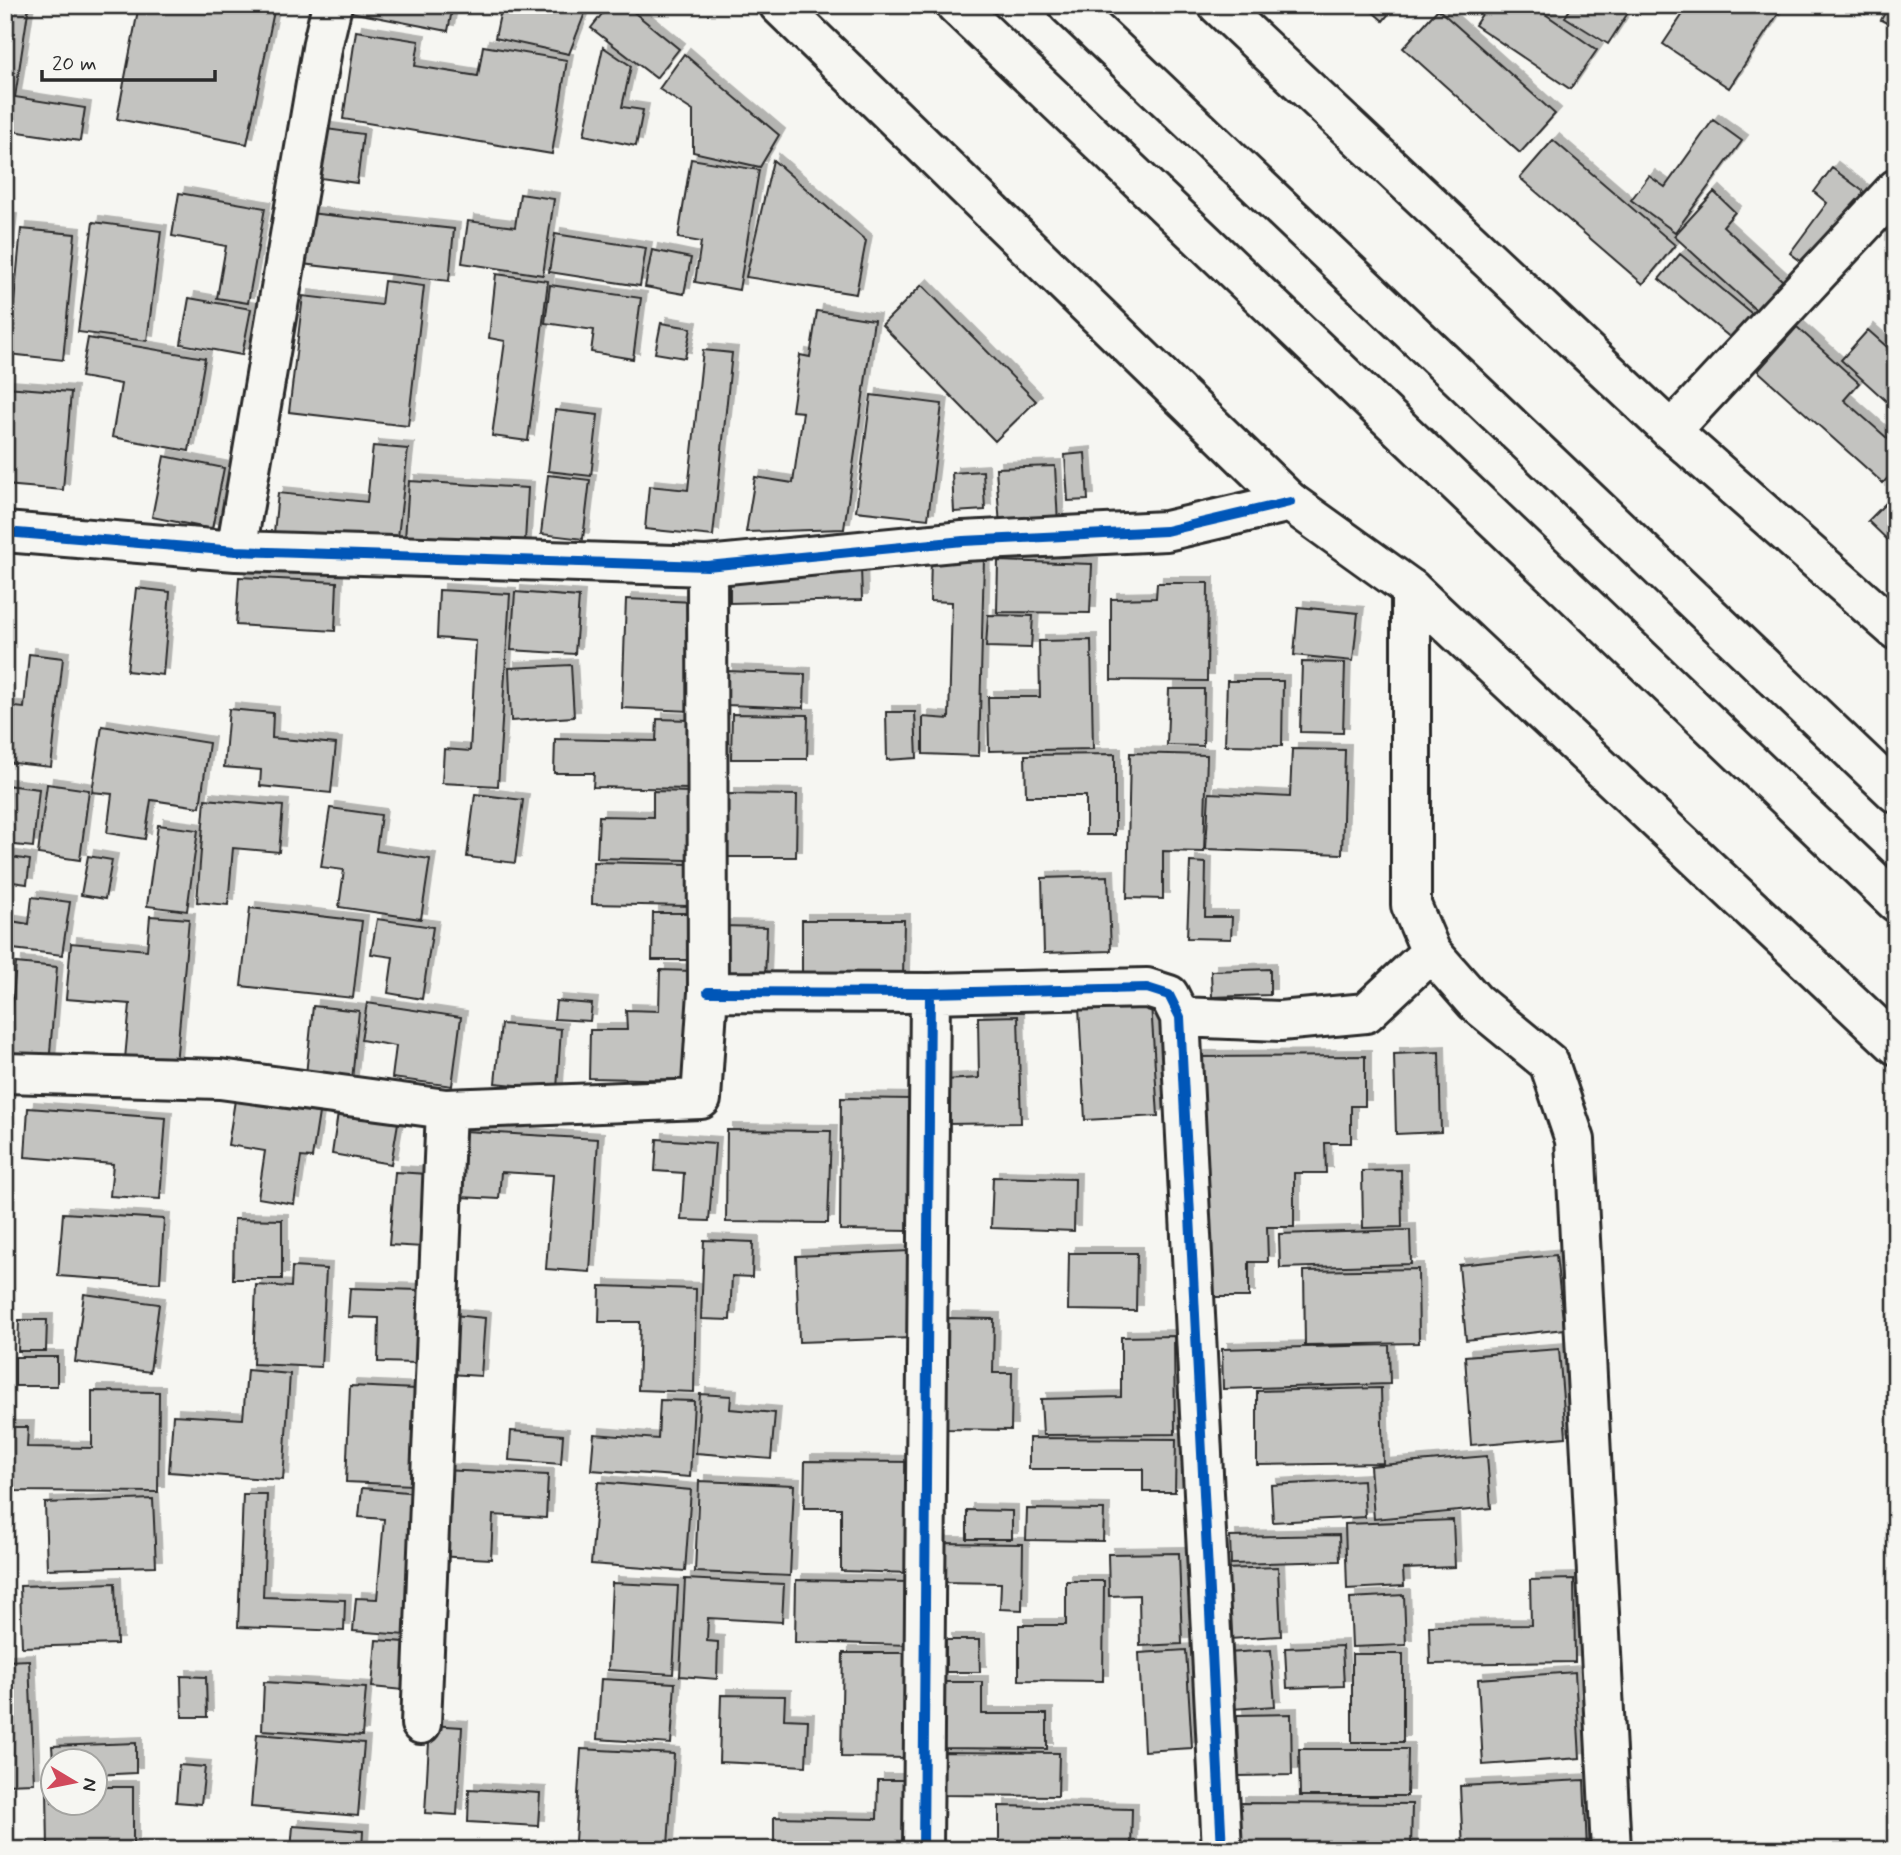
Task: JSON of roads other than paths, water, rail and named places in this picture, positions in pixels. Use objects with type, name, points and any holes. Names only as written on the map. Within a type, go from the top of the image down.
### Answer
[{"type":"street","points":[[236,551],[320,57],[332,5]]},
{"type":"street","points":[[779,5],[1290,502],[1411,589],[1896,1045]]},
{"type":"street","points":[[956,5],[1896,902]]},
{"type":"street","points":[[1068,5],[1896,793]]},
{"type":"street","points":[[1218,5],[1671,430],[1896,630]]},
{"type":"street","points":[[1671,430],[1896,189]]},
{"type":"street","points":[[5,532],[236,551],[708,566],[963,541],[1166,531],[1290,502]]},
{"type":"street","points":[[5,1073],[220,1079],[446,1110],[701,1099],[708,992],[708,566]]},
{"type":"street","points":[[1411,589],[1411,905],[1431,952],[1475,1002],[1549,1063],[1575,1140],[1611,1850]]},
{"type":"street","points":[[1180,1017],[1280,1020],[1366,1013],[1431,952]]},
{"type":"street","points":[[708,992],[930,993],[1147,988],[1169,995],[1180,1017],[1222,1850]]},
{"type":"street","points":[[923,1850],[930,993]]},
{"type":"street","points":[[421,1724],[446,1110]]}]
